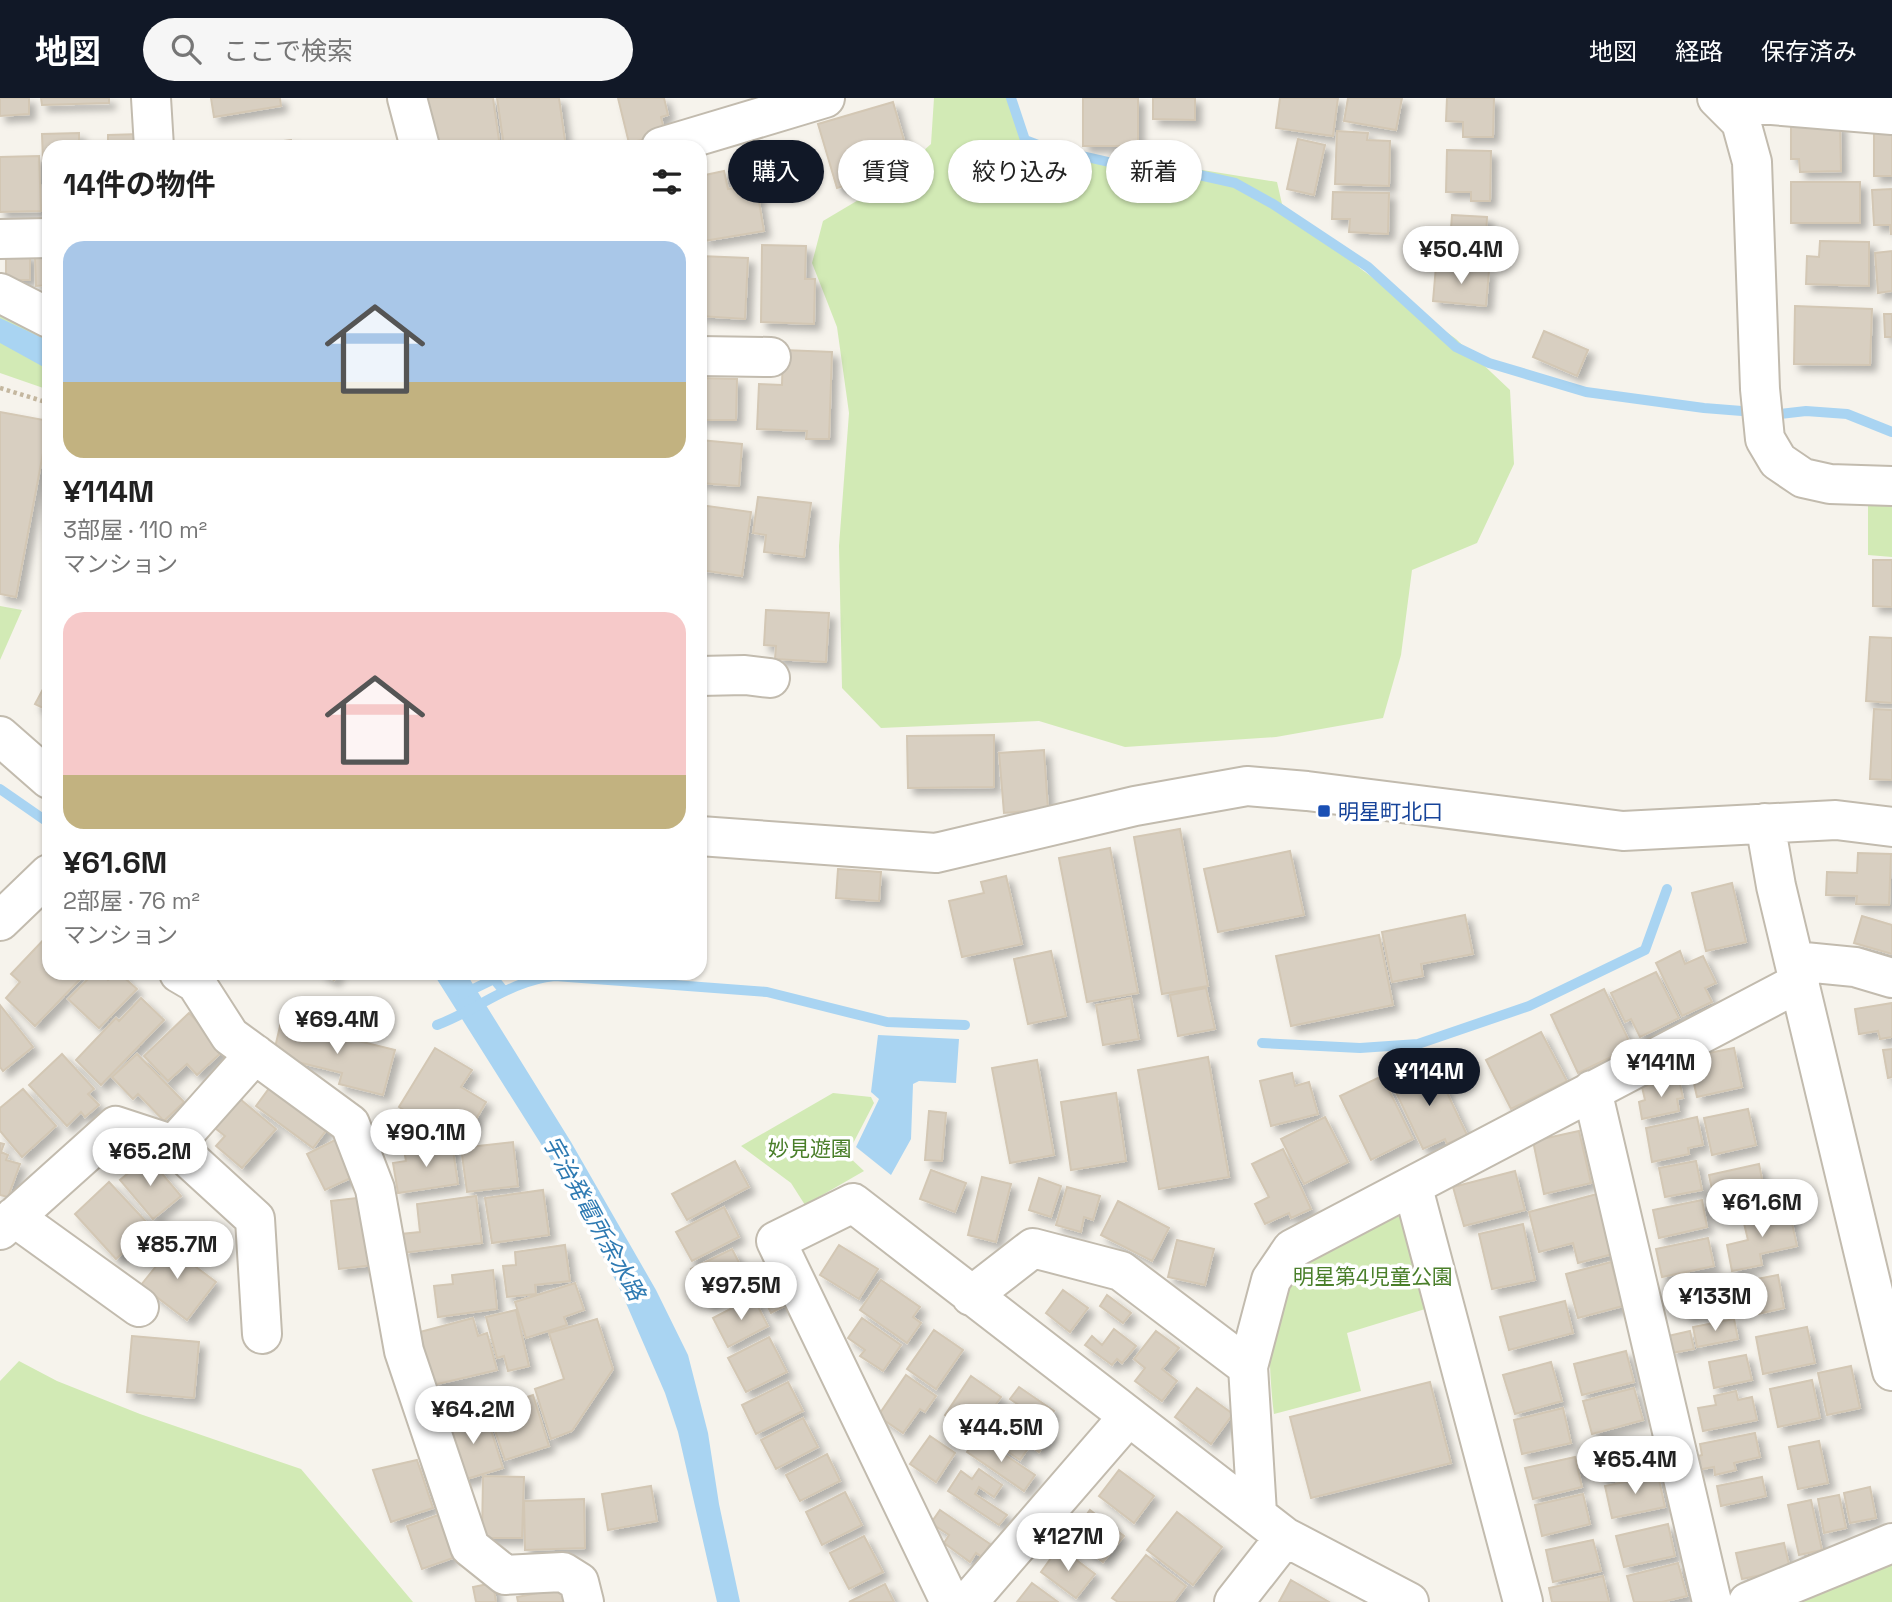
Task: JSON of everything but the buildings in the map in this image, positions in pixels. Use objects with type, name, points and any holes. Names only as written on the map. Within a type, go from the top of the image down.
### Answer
[{"type":"street","points":[[151,98],[154,140]]},
{"type":"street","points":[[407,98],[418,140]]},
{"type":"street","points":[[684,140],[825,98]]},
{"type":"street","points":[[1719,100],[1892,116]]},
{"type":"street","points":[[1719,100],[1741,122],[1752,162],[1762,426],[1778,461],[1803,478],[1830,484],[1892,486]]},
{"type":"street","points":[[0,239],[42,238]]},
{"type":"street","points":[[0,293],[42,314]]},
{"type":"street","points":[[707,356],[771,357]]},
{"type":"street","points":[[707,675],[753,669]]},
{"type":"street","points":[[0,736],[42,773]]},
{"type":"street","points":[[707,837],[936,853],[1135,806],[1247,786],[1307,791],[1623,831],[1836,820],[1892,827]]},
{"type":"street","points":[[1765,823],[1797,972],[1892,1371]]},
{"type":"street","points":[[0,921],[42,881]]},
{"type":"street","points":[[1234,1602],[1271,1525],[1248,1367],[1270,1280],[1292,1249],[1413,1188],[1592,1090],[1797,972],[1854,967],[1892,978]]},
{"type":"street","points":[[191,980],[196,983],[230,1036],[350,1124],[375,1189],[404,1351],[470,1547],[505,1575],[563,1572],[579,1582],[584,1602]]},
{"type":"street","points":[[174,1145],[255,1054]]},
{"type":"street","points":[[1592,1090],[1712,1602]]},
{"type":"street","points":[[139,1307],[7,1223],[116,1126],[174,1145],[255,1219],[262,1334]]},
{"type":"street","points":[[1413,1188],[1523,1602]]},
{"type":"street","points":[[950,1602],[776,1241],[853,1203],[1271,1525],[1409,1602]]},
{"type":"street","points":[[971,1296],[1033,1248],[1121,1271],[1248,1367]]},
{"type":"street","points":[[968,1602],[1128,1417]]},
{"type":"street","points":[[1748,1602],[1892,1543]]},
{"type":"path","points":[[0,388],[42,400]]},
{"type":"green space","points":[[934,98],[1013,98],[1021,140],[948,140],[948,203],[1092,203],[1092,160],[1106,161],[1106,203],[1202,203],[1202,170],[1277,182],[1282,204],[1361,269],[1456,339],[1510,390],[1514,464],[1477,543],[1412,570],[1401,655],[1383,718],[1276,737],[1125,747],[1039,721],[881,728],[842,688],[839,546],[849,413],[837,327],[812,263],[823,221],[853,203],[934,203],[934,140],[931,140]]},
{"type":"green space","points":[[0,313],[31,324],[42,334],[42,388],[0,373]]},
{"type":"green space","points":[[1868,501],[1892,502],[1892,557],[1868,555]]},
{"type":"green space","points":[[0,606],[22,610],[0,660]]},
{"type":"green space","name":"妙見遊園","points":[[833,1093],[871,1097],[874,1103],[847,1155],[864,1171],[805,1205],[791,1183],[741,1146]]},
{"type":"green space","name":"明星第4児童公園","points":[[1404,1215],[1435,1306],[1347,1333],[1361,1391],[1274,1414],[1270,1322],[1272,1303],[1281,1276],[1292,1265],[1321,1246]]},
{"type":"green space","points":[[19,1361],[57,1381],[140,1414],[301,1469],[413,1602],[0,1602],[0,1381]]},
{"type":"green space","points":[[1892,1562],[1892,1602],[1769,1602]]},
{"type":"water","points":[[0,318],[42,338],[42,366],[0,343]]},
{"type":"water","name":"宇治発電所余水路","points":[[437,980],[470,980],[571,1142],[656,1290],[688,1355],[708,1433],[719,1504],[740,1602],[717,1602],[678,1432],[665,1393],[619,1287],[558,1171]]},
{"type":"water","points":[[878,1035],[959,1039],[956,1083],[919,1081],[913,1084],[911,1139],[891,1175],[856,1147],[879,1099],[871,1092]]},
{"type":"waterway","points":[[1011,98],[1025,140],[1043,147],[1113,163],[1159,166],[1235,183],[1273,204],[1368,267],[1456,347],[1489,363],[1586,392],[1704,408],[1780,414],[1806,411],[1847,414],[1892,432]]},
{"type":"waterway","points":[[0,789],[42,818]]},
{"type":"waterway","points":[[1262,1043],[1360,1048],[1418,1044],[1529,1006],[1645,950],[1667,889]]},
{"type":"waterway","points":[[463,994],[492,980]]},
{"type":"waterway","points":[[495,980],[503,990]]},
{"type":"waterway","points":[[437,1025],[508,989],[535,980]]},
{"type":"waterway","points":[[608,980],[767,992],[887,1022],[965,1025]]},
{"type":"place","name":"明星町北口","points":[[1324,811]]}]
